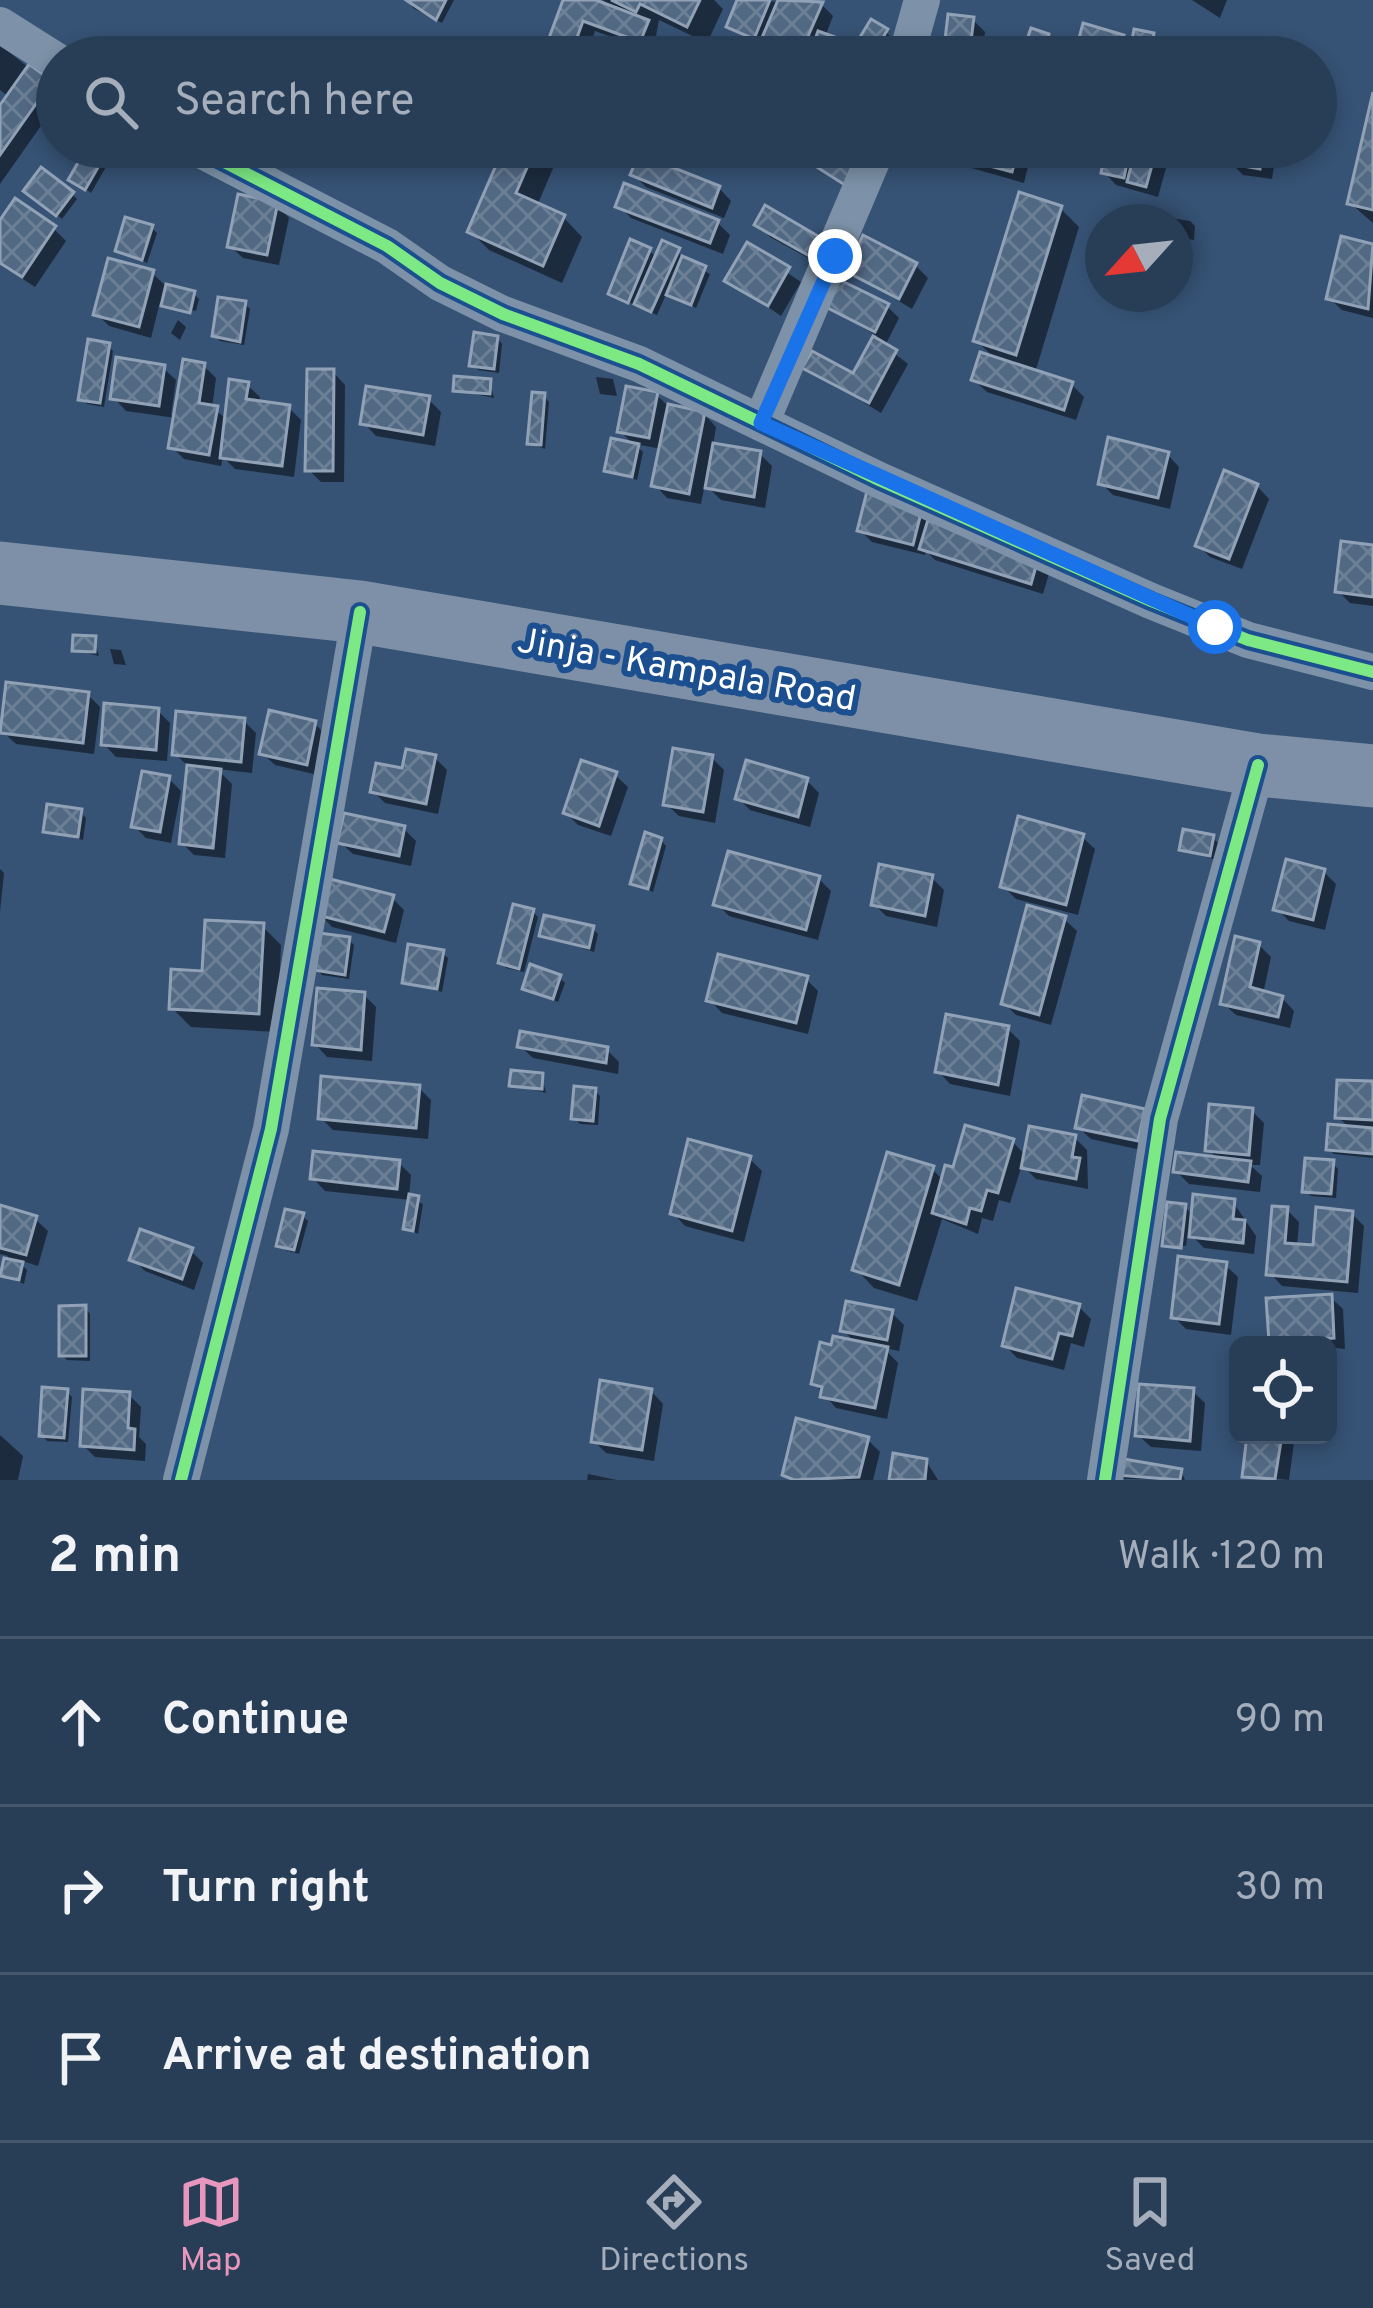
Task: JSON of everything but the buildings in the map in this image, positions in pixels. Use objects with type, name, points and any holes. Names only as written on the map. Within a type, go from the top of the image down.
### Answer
[{"type":"highway","name":"Jinja - Kampala Road","points":[[0,573],[360,612],[1258,765],[1373,776]]},
{"type":"street","points":[[912,36],[922,0]]},
{"type":"street","points":[[0,25],[36,48]]},
{"type":"street","points":[[236,168],[368,236],[440,283],[503,314],[639,364],[1151,601],[1248,640],[1373,672]]},
{"type":"street","points":[[761,423],[869,168]]},
{"type":"street","points":[[181,1480],[271,1129],[360,612]]},
{"type":"street","points":[[1105,1480],[1160,1119],[1258,765]]},
{"type":"cycle path","points":[[236,168],[387,246],[440,283],[503,314],[639,364],[879,480],[1151,601],[1248,640],[1373,672]]},
{"type":"cycle path","points":[[181,1480],[271,1129],[360,612]]},
{"type":"cycle path","points":[[1105,1480],[1160,1119],[1258,765]]},
{"type":"route","points":[[835,256],[761,423],[879,480],[1215,627]]}]
